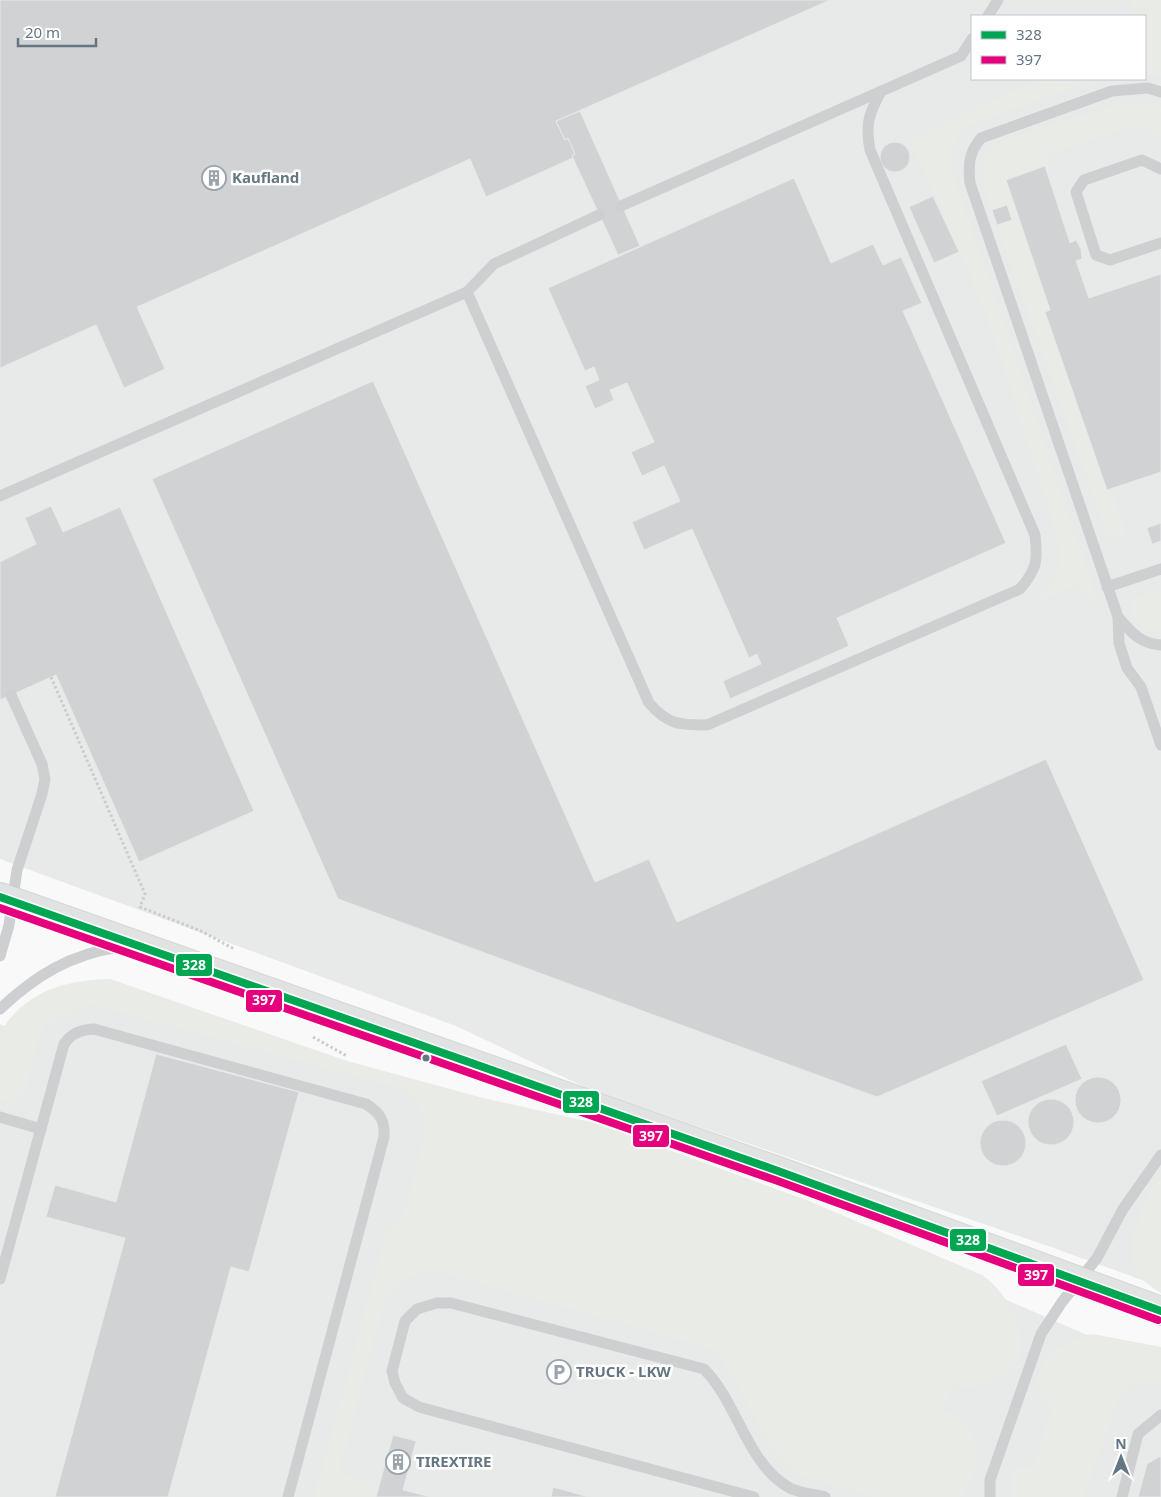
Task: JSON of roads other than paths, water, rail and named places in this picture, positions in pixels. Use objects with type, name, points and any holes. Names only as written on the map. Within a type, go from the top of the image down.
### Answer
[{"type":"main road","points":[[6,899],[778,1171],[1161,1311]]},
{"type":"lane","points":[[989,15],[998,0]]},
{"type":"lane","points":[[621,206],[961,56],[971,41]]},
{"type":"lane","points":[[1161,92],[1148,88],[1112,91],[981,138],[972,148],[968,167],[970,183],[1118,617],[1119,643],[1127,668],[1141,687],[1161,746]]},
{"type":"lane","points":[[467,292],[649,703],[662,718],[685,725],[707,725],[1020,589],[1033,574],[1037,556],[1035,535],[870,150],[866,131],[869,113],[881,91]]},
{"type":"lane","points":[[1161,169],[1142,160],[1084,180],[1076,192],[1096,255],[1110,260],[1161,243]]},
{"type":"lane","points":[[0,496],[467,292],[494,264],[599,216]]},
{"type":"lane","points":[[1107,587],[1161,569]]},
{"type":"lane","points":[[1118,617],[1134,636],[1152,645],[1161,645]]},
{"type":"lane","points":[[0,956],[9,925],[6,899],[42,794],[45,779],[39,756],[11,695]]},
{"type":"lane","points":[[0,1009],[52,968],[103,949],[135,944]]},
{"type":"lane","points":[[0,1279],[64,1044],[70,1036],[81,1030],[94,1029],[366,1104],[377,1111],[384,1124],[384,1137],[288,1497]]},
{"type":"lane","points":[[0,1117],[41,1129]]},
{"type":"lane","points":[[990,1497],[990,1480],[1041,1334],[1097,1258],[1123,1209],[1161,1155]]},
{"type":"lane","points":[[754,1497],[419,1407],[403,1398],[394,1383],[392,1370],[405,1322],[417,1310],[437,1303],[451,1303],[704,1369],[716,1382],[765,1469],[790,1488],[825,1497]]},
{"type":"lane","points":[[1122,1497],[1138,1434],[1161,1415]]},
{"type":"place","name":"Kaufland","points":[[214,178]]},
{"type":"place","name":"TRUCK - LKW","points":[[559,1372]]},
{"type":"place","name":"TIREXTIRE","points":[[398,1462]]}]
